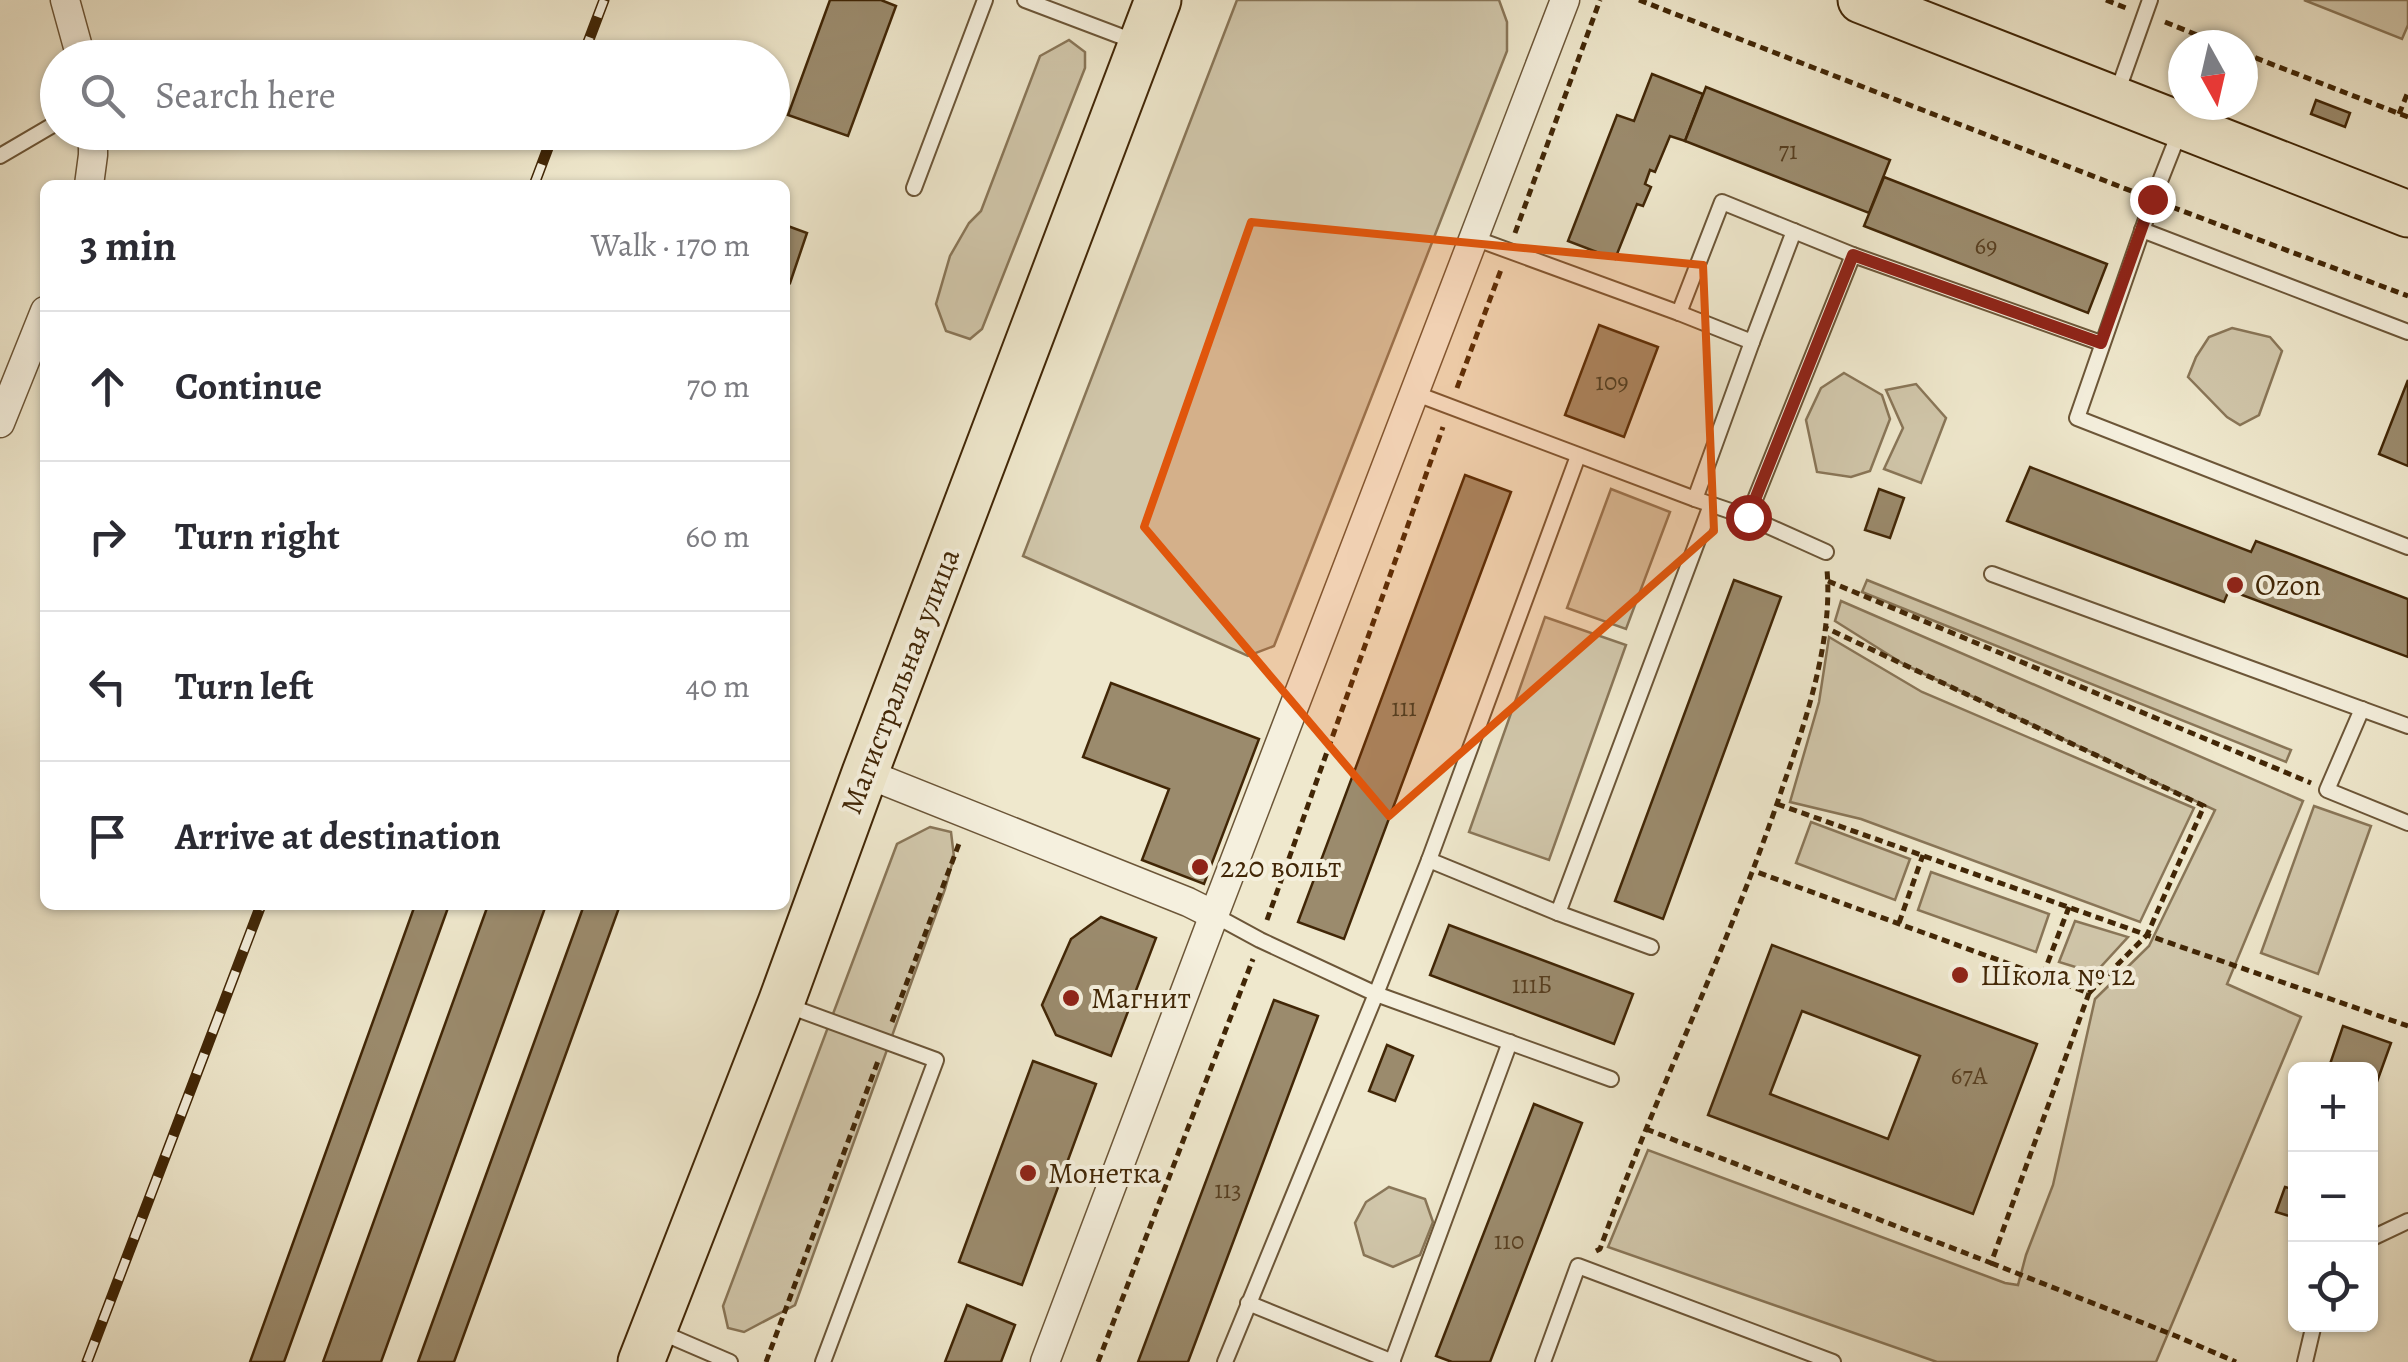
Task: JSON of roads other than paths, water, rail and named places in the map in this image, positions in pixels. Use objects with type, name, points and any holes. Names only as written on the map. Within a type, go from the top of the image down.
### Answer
[{"type":"main road","name":"Магистральная улица","points":[[647,1346],[781,1003],[1158,0]]},
{"type":"main road","points":[[1861,0],[2408,214]]},
{"type":"street","points":[[65,0],[76,40]]},
{"type":"street","points":[[1044,1362],[1565,0]]},
{"type":"street","points":[[90,180],[93,150]]},
{"type":"street","points":[[0,423],[40,323]]},
{"type":"street","points":[[865,773],[1214,915]]},
{"type":"lane","points":[[914,188],[984,0]]},
{"type":"lane","points":[[1026,0],[1141,44]]},
{"type":"lane","points":[[2114,99],[2150,0]]},
{"type":"lane","points":[[2182,126],[2152,199],[2076,418],[2408,547]]},
{"type":"lane","points":[[0,156],[40,133]]},
{"type":"lane","points":[[1678,313],[1722,202],[1853,255],[2101,343]]},
{"type":"lane","points":[[2142,230],[2408,332]]},
{"type":"lane","points":[[1695,499],[1794,231]]},
{"type":"lane","points":[[1474,238],[1752,342]]},
{"type":"lane","points":[[1748,517],[1853,255]]},
{"type":"lane","points":[[1414,393],[1748,517],[1826,552]]},
{"type":"lane","points":[[1225,1362],[1429,860],[1578,456]]},
{"type":"lane","points":[[1558,913],[1711,505]]},
{"type":"lane","points":[[1992,574],[2408,726]]},
{"type":"lane","points":[[2362,709],[2327,790],[2408,823]]},
{"type":"lane","points":[[1429,860],[1652,947]]},
{"type":"lane","points":[[1214,915],[1376,994],[1612,1078]]},
{"type":"lane","points":[[781,1003],[936,1060],[823,1362]]},
{"type":"lane","points":[[1248,1303],[1393,1362],[1510,1042]]},
{"type":"lane","points":[[2378,1236],[2408,1221]]},
{"type":"lane","points":[[1543,1362],[1578,1266],[1833,1362]]},
{"type":"lane","points":[[2305,1362],[2312,1332]]},
{"type":"lane","points":[[647,1346],[730,1362]]},
{"type":"railway","points":[[589,40],[604,0]]},
{"type":"railway","points":[[536,180],[547,150]]},
{"type":"railway","points":[[87,1362],[259,910]]},
{"type":"place","name":"Ozon","points":[[2235,585]]},
{"type":"place","name":"220 вольт","points":[[1200,867]]},
{"type":"place","name":"Школа № 12","points":[[1960,975]]},
{"type":"place","name":"Магнит","points":[[1071,998]]},
{"type":"place","name":"Монетка","points":[[1028,1173]]}]
